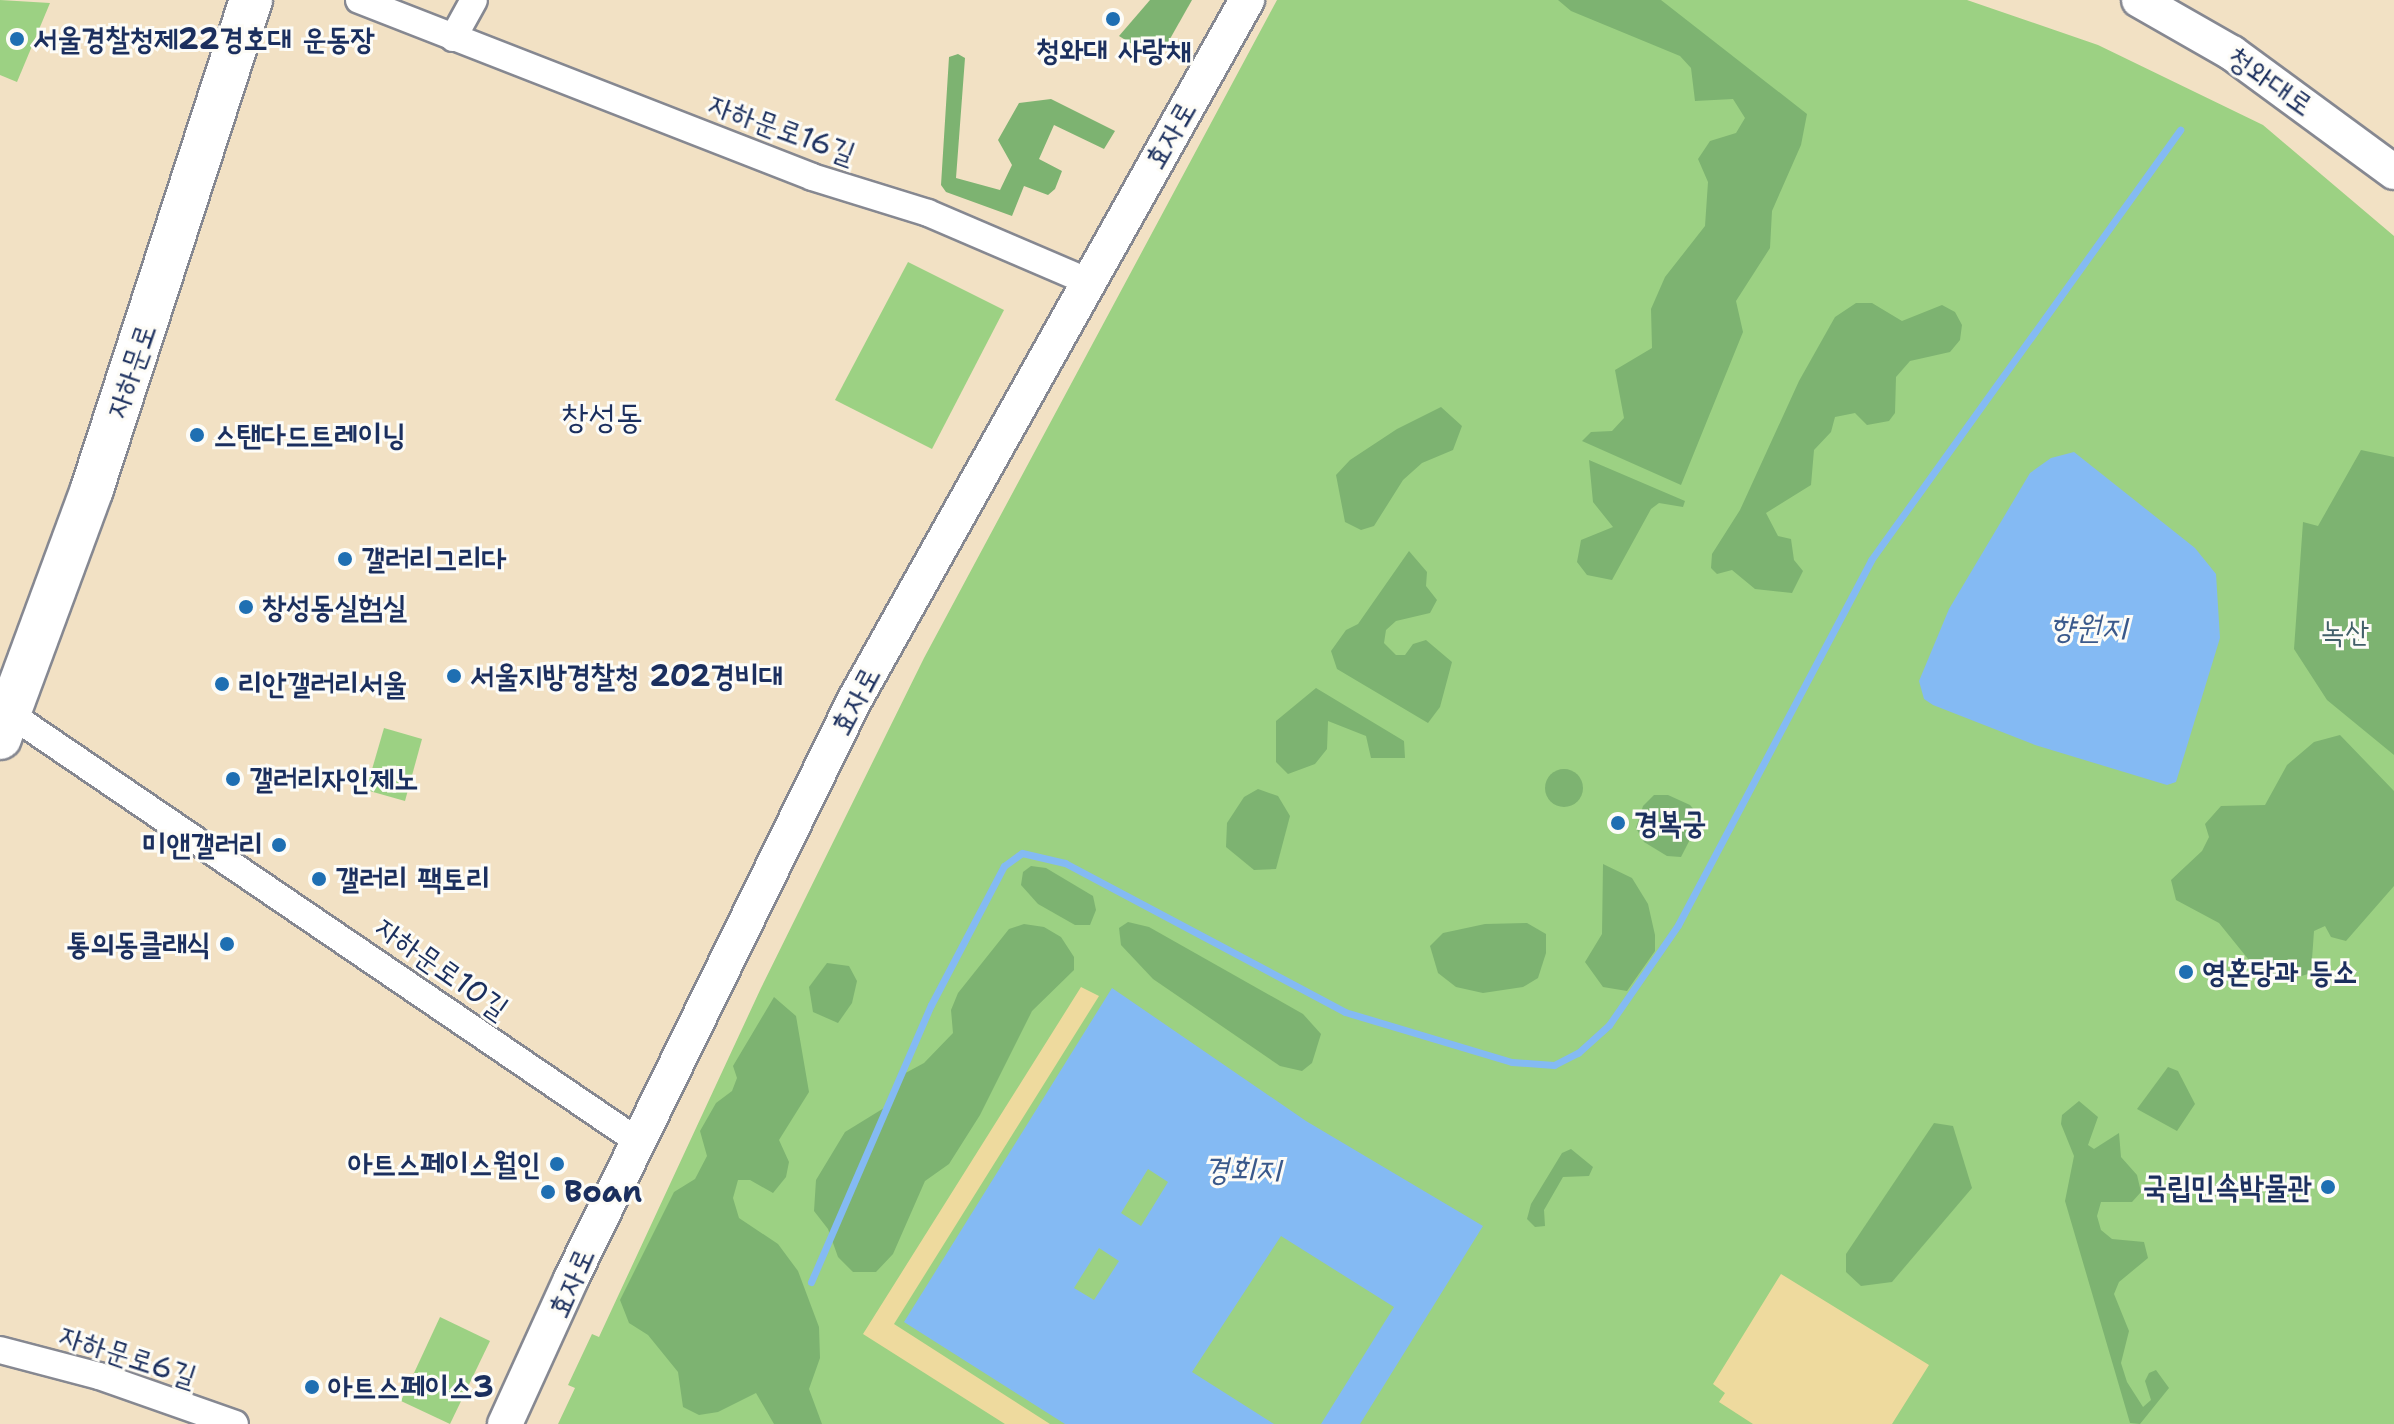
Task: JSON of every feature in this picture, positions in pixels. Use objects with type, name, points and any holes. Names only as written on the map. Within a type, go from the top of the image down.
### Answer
[{"type":"main road","name":"자하문로","points":[[3,719],[92,489],[251,0]]},
{"type":"street","name":"자하문로16길","points":[[359,0],[812,177],[928,213],[1087,281]]},
{"type":"street","points":[[453,38],[474,0]]},
{"type":"street","name":"효자로","points":[[505,1424],[854,701],[1247,0]]},
{"type":"street","name":"청와대로","points":[[2139,0],[2232,53],[2394,172]]},
{"type":"street","name":"자하문로10길","points":[[3,719],[639,1142]]},
{"type":"street","name":"자하문로6길","points":[[0,1350],[99,1376],[235,1424]]},
{"type":"green space","name":"서울경찰청제22경호대 운동장","points":[[0,0],[50,3],[17,82],[0,75]]},
{"type":"green space","points":[[1150,0],[1192,0],[1158,60],[1119,36]]},
{"type":"green space","name":"경복궁","points":[[1277,0],[1967,0],[2098,45],[2263,125],[2394,236],[2394,1424],[558,1424],[575,1388],[568,1385],[592,1334],[599,1337],[761,988],[924,658]]},
{"type":"green space","points":[[1558,0],[1661,0],[1807,114],[1801,145],[1772,211],[1770,248],[1736,301],[1743,332],[1681,485],[1582,441],[1591,432],[1612,431],[1624,418],[1615,370],[1652,348],[1651,309],[1665,277],[1705,226],[1708,182],[1698,159],[1710,141],[1736,133],[1745,118],[1733,99],[1695,101],[1691,68],[1680,56],[1571,11]]},
{"type":"green space","points":[[958,54],[965,58],[956,178],[1000,190],[1012,165],[998,140],[1019,103],[1051,99],[1115,131],[1104,149],[1054,125],[1039,159],[1062,171],[1055,189],[1048,195],[1024,186],[1012,216],[946,192],[941,185],[949,57]]},
{"type":"green space","points":[[908,262],[1004,310],[932,449],[835,400]]},
{"type":"green space","points":[[1856,303],[1872,303],[1902,321],[1942,305],[1955,312],[1962,325],[1960,340],[1950,352],[1910,361],[1896,377],[1895,413],[1889,421],[1867,425],[1855,413],[1835,417],[1831,432],[1814,450],[1811,485],[1766,513],[1778,536],[1791,539],[1794,560],[1803,571],[1792,593],[1755,589],[1732,570],[1717,574],[1711,568],[1712,554],[1740,510],[1799,381],[1835,317]]},
{"type":"green space","points":[[1441,407],[1462,426],[1453,450],[1422,463],[1403,480],[1374,526],[1361,530],[1345,522],[1336,475],[1350,460],[1397,429]]},
{"type":"green space","name":"녹산","points":[[2361,450],[2394,457],[2394,755],[2327,700],[2294,649],[2303,522],[2318,526]]},
{"type":"green space","points":[[1589,460],[1685,501],[1683,507],[1659,503],[1651,509],[1612,580],[1587,575],[1577,562],[1581,540],[1613,527],[1593,502]]},
{"type":"green space","points":[[1409,551],[1427,572],[1426,586],[1437,600],[1430,613],[1396,621],[1386,630],[1384,643],[1396,655],[1405,655],[1413,644],[1426,640],[1452,662],[1440,707],[1428,723],[1337,669],[1331,651],[1346,630],[1358,624]]},
{"type":"green space","points":[[1316,688],[1404,741],[1405,758],[1371,758],[1366,736],[1328,721],[1327,749],[1315,764],[1288,774],[1276,762],[1276,721]]},
{"type":"green space","points":[[384,728],[422,739],[405,801],[366,790]]},
{"type":"green space","points":[[2340,735],[2394,791],[2394,886],[2346,941],[2331,937],[2325,926],[2314,931],[2311,973],[2286,981],[2257,970],[2219,923],[2176,900],[2171,880],[2202,851],[2209,837],[2205,824],[2221,806],[2265,805],[2287,765],[2314,742]]},
{"type":"green space","points":[[1564,769],[1577,775],[1583,788],[1577,801],[1564,807],[1551,801],[1545,788],[1551,775]]},
{"type":"green space","points":[[1258,789],[1278,796],[1290,816],[1276,869],[1254,870],[1226,847],[1227,823],[1244,797]]},
{"type":"green space","points":[[1654,795],[1668,795],[1690,805],[1701,818],[1681,857],[1667,856],[1644,842],[1636,828],[1643,806]]},
{"type":"green space","points":[[1603,864],[1632,878],[1648,904],[1655,935],[1655,951],[1627,991],[1603,987],[1585,962],[1602,934]]},
{"type":"green space","points":[[1031,866],[1046,868],[1093,896],[1096,910],[1090,925],[1075,925],[1038,904],[1021,885],[1023,872]]},
{"type":"green space","points":[[1128,922],[1149,927],[1303,1014],[1321,1034],[1312,1063],[1302,1071],[1280,1066],[1153,979],[1121,945],[1119,928]]},
{"type":"green space","points":[[1527,923],[1546,934],[1546,953],[1538,978],[1523,987],[1483,993],[1456,987],[1438,973],[1430,946],[1443,933],[1485,924]]},
{"type":"green space","points":[[1024,924],[1044,927],[1061,937],[1074,957],[1074,970],[1032,1011],[980,1115],[949,1164],[925,1181],[893,1254],[876,1272],[853,1272],[838,1257],[828,1229],[814,1211],[816,1180],[845,1132],[884,1108],[900,1076],[924,1063],[953,1033],[951,1010],[958,993],[1009,929]]},
{"type":"green space","points":[[827,963],[849,966],[857,981],[852,1003],[838,1023],[813,1012],[809,987]]},
{"type":"green space","points":[[774,997],[796,1016],[809,1092],[779,1140],[789,1162],[786,1177],[773,1193],[750,1180],[738,1180],[733,1198],[739,1218],[778,1244],[798,1271],[819,1327],[820,1358],[809,1389],[822,1424],[774,1424],[756,1393],[718,1412],[699,1415],[683,1407],[678,1372],[648,1335],[629,1323],[620,1300],[674,1192],[695,1179],[707,1156],[700,1131],[716,1103],[732,1091],[737,1078],[733,1066]]},
{"type":"green space","points":[[2168,1067],[2178,1071],[2195,1104],[2177,1131],[2137,1109]]},
{"type":"green space","points":[[2079,1101],[2098,1117],[2088,1145],[2094,1149],[2119,1133],[2121,1157],[2137,1175],[2141,1192],[2132,1202],[2101,1202],[2097,1216],[2101,1230],[2112,1239],[2144,1242],[2148,1258],[2119,1282],[2114,1294],[2129,1331],[2121,1363],[2127,1382],[2143,1407],[2151,1400],[2145,1381],[2149,1373],[2156,1370],[2169,1388],[2140,1424],[2130,1423],[2065,1201],[2074,1156],[2061,1124],[2062,1115]]},
{"type":"green space","points":[[1934,1123],[1953,1126],[1972,1188],[1892,1282],[1861,1286],[1846,1272],[1846,1254]]},
{"type":"green space","points":[[1571,1149],[1593,1167],[1589,1176],[1563,1177],[1544,1210],[1545,1226],[1535,1227],[1527,1219],[1531,1204],[1562,1153]]},
{"type":"green space","points":[[440,1317],[490,1341],[450,1424],[401,1401]]},
{"type":"sand","points":[[1081,987],[1099,996],[894,1324],[1050,1424],[1005,1424],[863,1334]]},
{"type":"sand","points":[[1781,1274],[1929,1365],[1892,1424],[1753,1424],[1719,1402],[1725,1393],[1713,1384]]},
{"type":"water","name":"향원지","points":[[2074,452],[2195,548],[2216,574],[2220,638],[2176,782],[2167,785],[2035,745],[1924,699],[1919,681],[1949,609],[2030,473],[2051,458]]},
{"type":"water","name":"경회지","points":[[1112,988],[1306,1121],[1483,1226],[1360,1424],[1321,1424],[1394,1307],[1281,1236],[1192,1372],[1274,1424],[1065,1424],[904,1322]],"holes":[[[1148,1169],[1168,1182],[1141,1226],[1121,1213]],[[1099,1248],[1119,1261],[1094,1300],[1074,1288]]]},
{"type":"waterway","points":[[811,1282],[931,1005],[1004,866],[1022,853],[1065,863],[1345,1012],[1512,1062],[1554,1065],[1578,1053],[1609,1025],[1678,925],[1871,560],[2180,130]]},
{"type":"place","name":"청와대 사랑채","points":[[1113,19]]},
{"type":"place","name":"서울경찰청제22경호대 운동장","points":[[17,39]]},
{"type":"place","name":"스탠다드트레이닝","points":[[197,435]]},
{"type":"place","name":"갤러리그리다","points":[[345,559]]},
{"type":"place","name":"창성동실험실","points":[[246,607]]},
{"type":"place","name":"서울지방경찰청 202경비대","points":[[454,676]]},
{"type":"place","name":"리안갤러리서울","points":[[222,684]]},
{"type":"place","name":"갤러리자인제노","points":[[233,779]]},
{"type":"place","name":"경복궁","points":[[1618,823]]},
{"type":"place","name":"미앤갤러리","points":[[279,845]]},
{"type":"place","name":"갤러리 팩토리","points":[[319,879]]},
{"type":"place","name":"통의동클래식","points":[[227,944]]},
{"type":"place","name":"영혼당과 등소","points":[[2186,972]]},
{"type":"place","name":"아트스페이스월인","points":[[557,1164]]},
{"type":"place","name":"국립민속박물관","points":[[2328,1187]]},
{"type":"place","name":"Boan","points":[[548,1192]]},
{"type":"place","name":"아트스페이스3","points":[[312,1387]]},
{"type":"district","name":"창성동","points":[[602,417]]}]
